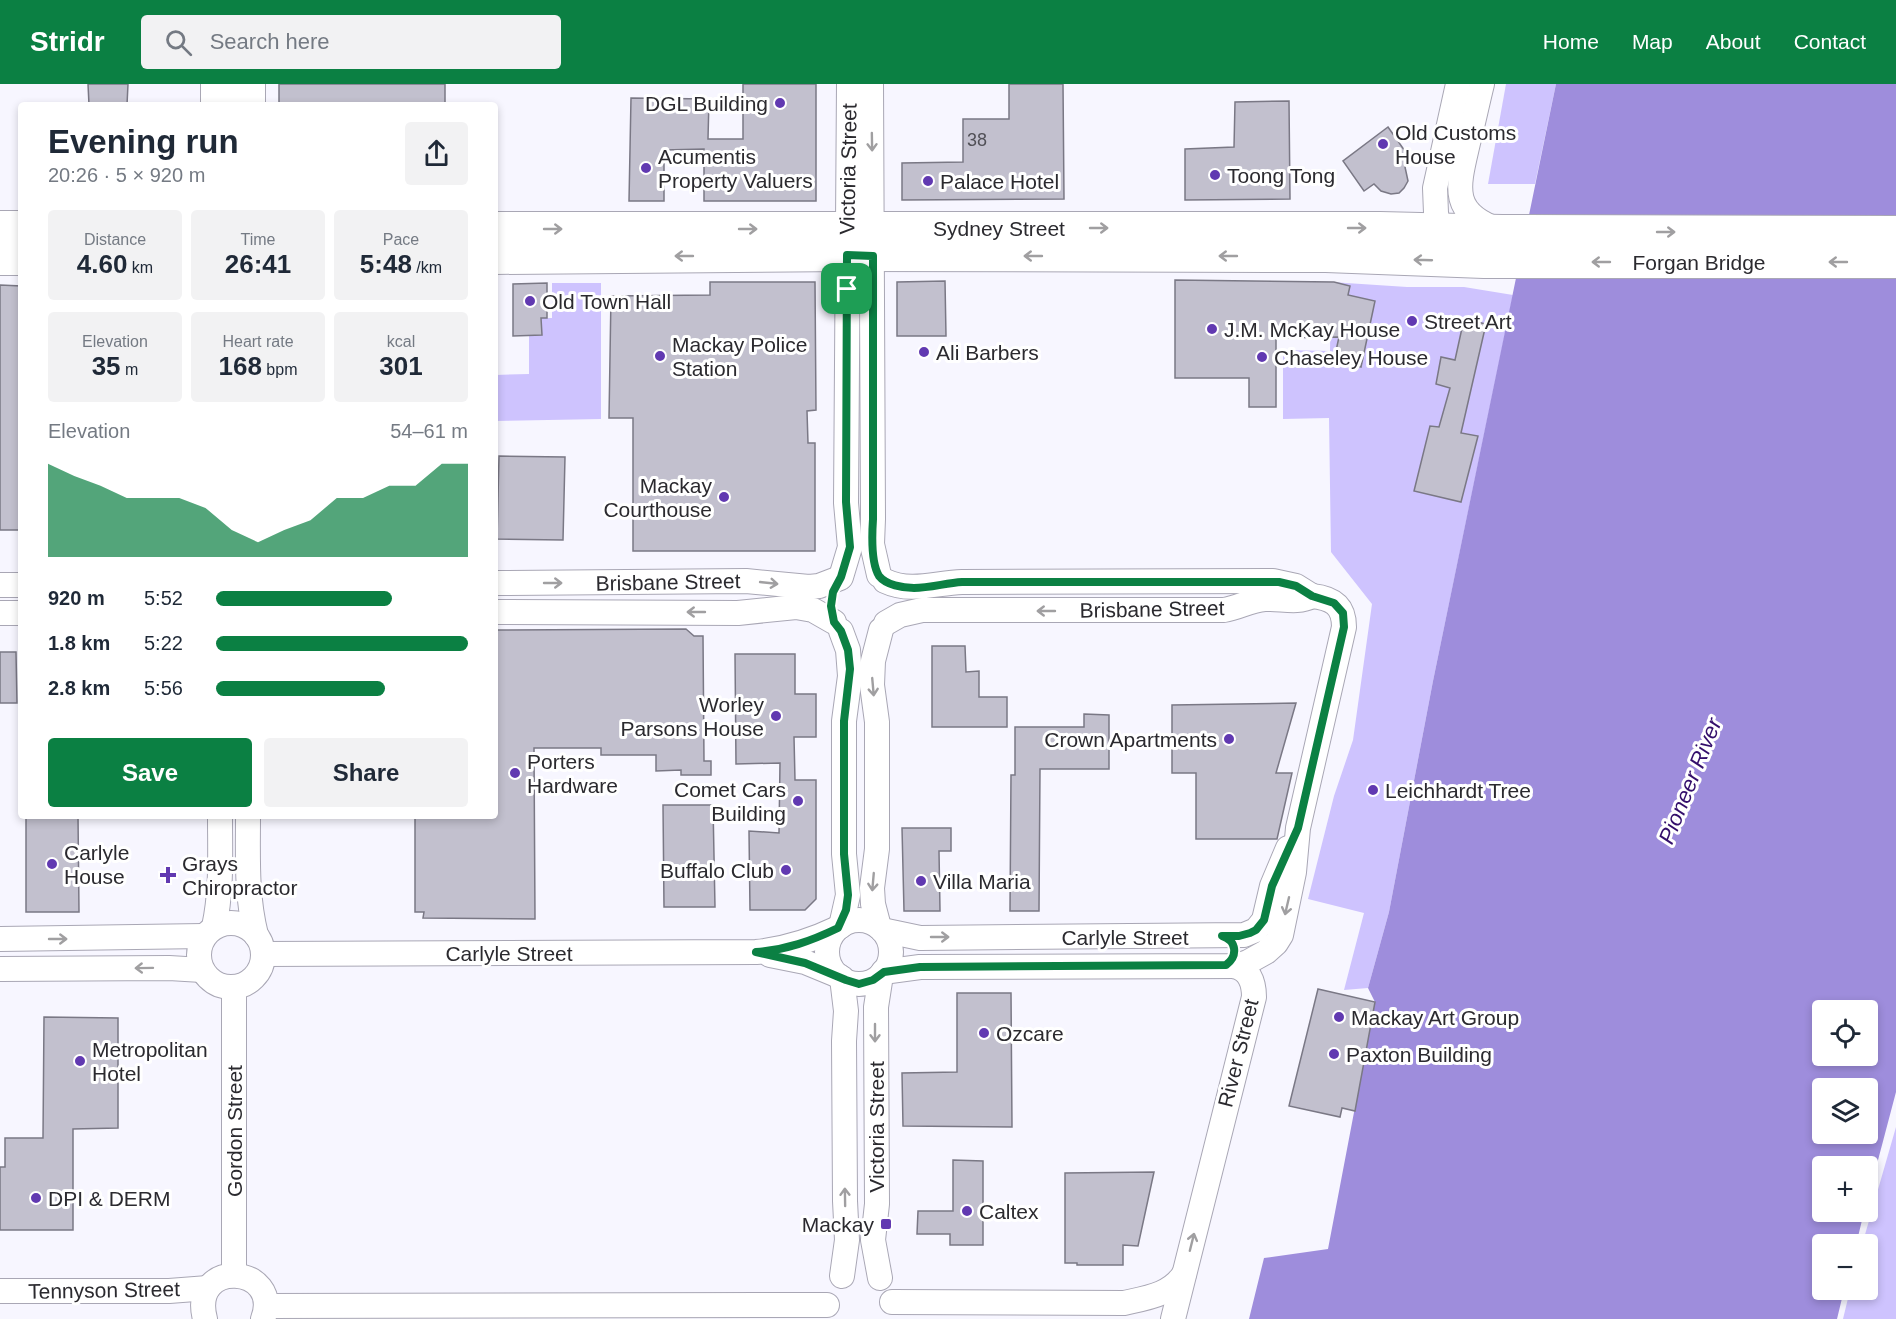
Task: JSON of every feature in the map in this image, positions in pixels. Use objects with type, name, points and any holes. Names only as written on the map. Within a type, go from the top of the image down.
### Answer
[{"type":"main road","points":[[217,84],[217,102]]},
{"type":"main road","points":[[249,84],[249,102]]},
{"type":"main road","points":[[0,227],[18,227]]},
{"type":"main road","name":"Sydney Street","points":[[498,228],[1493,262]]},
{"type":"main road","points":[[1312,228],[1326,256]]},
{"type":"main road","name":"Sydney Street","points":[[498,258],[860,242],[1312,228],[1502,231]]},
{"type":"main road","points":[[1440,229],[1445,241],[1456,250],[1467,256],[1493,262]]},
{"type":"main road","name":"Forgan Bridge","points":[[1502,231],[1896,232]]},
{"type":"main road","points":[[0,258],[18,259]]},
{"type":"main road","name":"Forgan Bridge","points":[[1493,262],[1896,262]]},
{"type":"street","name":"Victoria Street","points":[[849,84],[860,242],[873,519],[872,540],[882,578]]},
{"type":"street","name":"Victoria Street","points":[[840,578],[849,551],[850,540],[846,502],[871,84]]},
{"type":"street","points":[[1440,229],[1436,213],[1436,188],[1458,84]]},
{"type":"street","points":[[1482,84],[1461,173],[1460,194],[1473,217],[1485,225],[1502,231]]},
{"type":"street","points":[[840,927],[848,895],[844,854],[844,721],[850,676],[848,650],[837,627],[831,601],[840,578],[849,572],[861,569],[872,571],[882,578],[891,593],[892,605],[873,660],[872,685],[877,722],[877,849],[872,888],[873,904],[881,928],[891,947],[890,960],[882,974],[873,980],[859,984],[841,977],[831,965],[828,952],[831,938],[840,927],[850,921],[871,922],[881,928]]},
{"type":"street","name":"Brisbane Street","points":[[498,583],[746,581],[809,587],[819,586],[840,578]]},
{"type":"street","name":"Brisbane Street","points":[[882,578],[903,587],[915,588],[962,582],[1279,582],[1296,586],[1314,596]]},
{"type":"street","points":[[1234,581],[1240,591],[1240,599],[1236,606]]},
{"type":"street","points":[[0,585],[18,585]]},
{"type":"street","name":"Brisbane Street","points":[[884,626],[895,616],[928,610],[1224,610],[1265,599],[1302,601],[1314,596]]},
{"type":"street","name":"River Street","points":[[1228,966],[1248,962],[1262,954],[1278,940],[1282,930],[1294,872],[1298,828],[1344,619],[1340,607],[1314,596]]},
{"type":"street","name":"Brisbane Street","points":[[498,612],[738,612],[796,607],[813,610],[837,627]]},
{"type":"street","points":[[0,613],[18,613]]},
{"type":"street","points":[[837,627],[848,635],[856,637],[868,636],[884,626]]},
{"type":"street","points":[[220,819],[218,911],[209,932],[200,944],[199,953],[202,970],[208,978],[225,987],[243,985],[251,980],[262,964],[260,945],[250,911],[248,819]]},
{"type":"street","name":"Carlyle Street","points":[[881,928],[920,938],[1244,935],[1259,927],[1265,917],[1272,886],[1298,828]]},
{"type":"street","points":[[0,939],[209,932],[222,924],[241,924],[260,945]]},
{"type":"street","name":"Carlyle Street","points":[[260,945],[756,952],[777,950],[807,942],[840,927]]},
{"type":"street","points":[[1222,936],[1232,941],[1235,950],[1228,966]]},
{"type":"street","name":"Carlyle Street","points":[[756,952],[805,963],[841,977]]},
{"type":"street","name":"River Street","points":[[1173,1319],[1254,997],[1249,975],[1239,966],[1228,966]]},
{"type":"street","name":"Carlyle Street","points":[[882,974],[920,967],[1228,966]]},
{"type":"street","points":[[0,969],[169,968],[202,970]]},
{"type":"street","name":"Victoria Street","points":[[882,974],[876,1007],[877,1204],[873,1240],[880,1278],[886,1285],[890,1311]]},
{"type":"street","name":"Victoria Street","points":[[829,1312],[831,1288],[842,1276],[848,1240],[845,1201],[844,1041],[846,1011],[841,977]]},
{"type":"street","name":"Gordon Street","points":[[234,987],[234,1275]]},
{"type":"street","points":[[842,1276],[861,1271],[880,1278]]},
{"type":"street","points":[[890,1311],[1124,1304],[1160,1294],[1175,1285],[1184,1274]]},
{"type":"street","points":[[205,1319],[202,1308],[208,1288],[224,1276],[234,1275],[244,1276],[260,1287],[264,1296],[265,1312],[829,1312]]},
{"type":"street","name":"Tennyson Street","points":[[0,1291],[169,1291],[208,1288]]},
{"type":"street","points":[[1124,1304],[1160,1319]]},
{"type":"shaded area","points":[[1506,84],[1556,84],[1535,184],[1488,184]]},
{"type":"shaded area","points":[[1331,282],[1407,287],[1464,287],[1513,295],[1433,681],[1389,912],[1368,988],[1344,990],[1364,913],[1308,899],[1334,796],[1353,740],[1372,604],[1331,552],[1329,418],[1283,419],[1283,350],[1330,351]]},
{"type":"shaded area","points":[[552,283],[601,283],[601,419],[498,421],[498,375],[529,374],[529,335],[542,335],[541,318],[552,318]]},
{"type":"shaded area","points":[[1896,1127],[1896,1319],[1843,1319],[1848,1300],[1878,1300],[1878,1234],[1865,1234],[1869,1222],[1878,1222],[1878,1189]]},
{"type":"water","name":"Pioneer River","points":[[1556,84],[1896,84],[1896,1092],[1878,1160],[1878,1156],[1812,1156],[1812,1222],[1862,1222],[1859,1234],[1812,1234],[1812,1300],[1842,1300],[1837,1319],[1249,1319],[1264,1258],[1328,1249],[1375,1002],[1368,988],[1389,912],[1433,681]]},
{"type":"building","points":[[88,84],[128,84],[127,102],[89,102]]},
{"type":"building","points":[[279,84],[445,84],[445,102],[279,102]]},
{"type":"building","points":[[743,84],[816,84],[816,201],[704,201],[704,149],[664,150],[664,201],[629,201],[631,98],[709,99],[708,139],[743,139]]},
{"type":"building","points":[[1009,84],[1063,84],[1064,199],[902,200],[902,163],[963,162],[963,119],[1009,119]]},
{"type":"building","points":[[1289,101],[1290,199],[1185,200],[1185,149],[1234,147],[1235,102]]},
{"type":"building","name":"Old Customs House","points":[[1388,127],[1412,161],[1405,167],[1408,181],[1399,193],[1391,194],[1381,191],[1374,184],[1364,191],[1343,161]]},
{"type":"building","points":[[1175,280],[1334,282],[1350,286],[1348,295],[1375,301],[1361,367],[1334,360],[1339,337],[1276,338],[1276,407],[1249,407],[1249,378],[1175,378]]},
{"type":"building","points":[[945,281],[946,336],[897,336],[897,282]]},
{"type":"building","points":[[710,282],[815,282],[816,410],[807,411],[808,443],[815,443],[815,551],[633,551],[633,418],[609,418],[611,296],[710,295]]},
{"type":"building","name":"Old Town Hall","points":[[547,283],[547,318],[541,318],[542,335],[513,336],[513,284]]},
{"type":"building","points":[[0,285],[18,286],[18,530],[0,530]]},
{"type":"building","points":[[1464,319],[1486,324],[1461,433],[1478,436],[1461,502],[1414,491],[1430,426],[1439,427],[1450,388],[1436,384],[1441,357],[1455,360]]},
{"type":"building","points":[[499,456],[565,457],[563,540],[498,539]]},
{"type":"building","name":"Porters Hardware","points":[[686,629],[694,636],[703,636],[704,761],[711,761],[711,775],[681,775],[681,770],[656,771],[656,755],[601,755],[601,748],[534,748],[535,919],[423,918],[424,912],[415,912],[415,819],[498,819],[498,630]]},
{"type":"building","points":[[932,646],[965,646],[966,672],[979,671],[979,697],[1007,697],[1007,727],[932,727]]},
{"type":"building","points":[[0,652],[16,652],[17,703],[0,703]]},
{"type":"building","points":[[735,654],[795,654],[795,694],[816,694],[816,737],[794,737],[795,780],[816,780],[816,899],[805,910],[750,910],[749,831],[779,833],[780,763],[736,764]]},
{"type":"building","points":[[1296,703],[1276,773],[1292,773],[1277,839],[1196,839],[1196,773],[1172,773],[1172,705]]},
{"type":"building","points":[[1084,714],[1109,715],[1109,769],[1040,769],[1039,911],[1010,911],[1011,775],[1015,775],[1015,727],[1084,727]]},
{"type":"building","points":[[663,805],[713,805],[715,907],[664,907]]},
{"type":"building","name":"Carlyle House","points":[[26,819],[78,819],[79,912],[26,912]]},
{"type":"building","name":"Villa Maria","points":[[902,828],[951,828],[951,851],[939,851],[940,911],[904,911]]},
{"type":"building","name":"Paxton Building","points":[[1318,989],[1375,1002],[1355,1111],[1342,1108],[1340,1117],[1289,1106]]},
{"type":"building","name":"Ozcare","points":[[957,993],[1011,993],[1012,1127],[903,1126],[902,1073],[957,1072]]},
{"type":"building","points":[[44,1017],[118,1018],[118,1128],[73,1129],[73,1230],[0,1230],[0,1167],[5,1167],[5,1138],[43,1138]]},
{"type":"building","points":[[953,1160],[983,1161],[983,1245],[950,1245],[950,1234],[917,1234],[918,1211],[953,1211]]},
{"type":"building","points":[[1154,1172],[1138,1246],[1123,1245],[1123,1265],[1065,1263],[1065,1173]]},
{"type":"place","name":"DGL Building","points":[[780,103]]},
{"type":"place","name":"Old Customs House","points":[[1383,144]]},
{"type":"place","name":"Acumentis Property Valuers","points":[[646,168]]},
{"type":"place","name":"Toong Tong","points":[[1215,175]]},
{"type":"place","name":"Palace Hotel","points":[[928,181]]},
{"type":"place","name":"Old Town Hall","points":[[530,301]]},
{"type":"place","name":"Street Art","points":[[1412,321]]},
{"type":"place","name":"J.M. McKay House","points":[[1212,329]]},
{"type":"place","name":"Ali Barbers","points":[[924,352]]},
{"type":"place","name":"Mackay Police Station","points":[[660,356]]},
{"type":"place","name":"Chaseley House","points":[[1262,357]]},
{"type":"place","name":"Mackay Courthouse","points":[[724,497]]},
{"type":"place","name":"Worley Parsons House","points":[[776,716]]},
{"type":"place","name":"Crown Apartments","points":[[1229,739]]},
{"type":"place","name":"Porters Hardware","points":[[515,773]]},
{"type":"place","name":"Leichhardt Tree","points":[[1373,790]]},
{"type":"place","name":"Comet Cars Building","points":[[798,801]]},
{"type":"place","name":"Carlyle House","points":[[52,864]]},
{"type":"place","name":"Buffalo Club","points":[[786,870]]},
{"type":"place","name":"Grays Chiropractor","points":[[168,875]]},
{"type":"place","name":"Villa Maria","points":[[921,881]]},
{"type":"place","name":"Mackay Art Group","points":[[1339,1017]]},
{"type":"place","name":"Ozcare","points":[[984,1033]]},
{"type":"place","name":"Paxton Building","points":[[1334,1054]]},
{"type":"place","name":"Metropolitan Hotel","points":[[80,1061]]},
{"type":"place","name":"DPI & DERM","points":[[36,1198]]},
{"type":"place","name":"Caltex","points":[[967,1211]]},
{"type":"place","name":"Mackay","points":[[886,1224]]},
{"type":"route","points":[[847,255],[873,256],[872,540],[879,575],[885,581],[915,588],[962,582],[1279,582],[1296,586],[1312,596],[1340,607],[1344,627],[1298,828],[1272,886],[1264,920],[1253,932],[1244,935],[1222,936],[1232,941],[1235,950],[1232,960],[1226,965],[920,967],[884,972],[873,980],[859,984],[805,963],[756,952],[777,950],[807,942],[838,928],[841,926],[846,910],[848,882],[844,854],[844,721],[850,663],[846,643],[834,622],[831,597],[841,577],[850,547],[846,502],[847,289],[847,255]]}]
